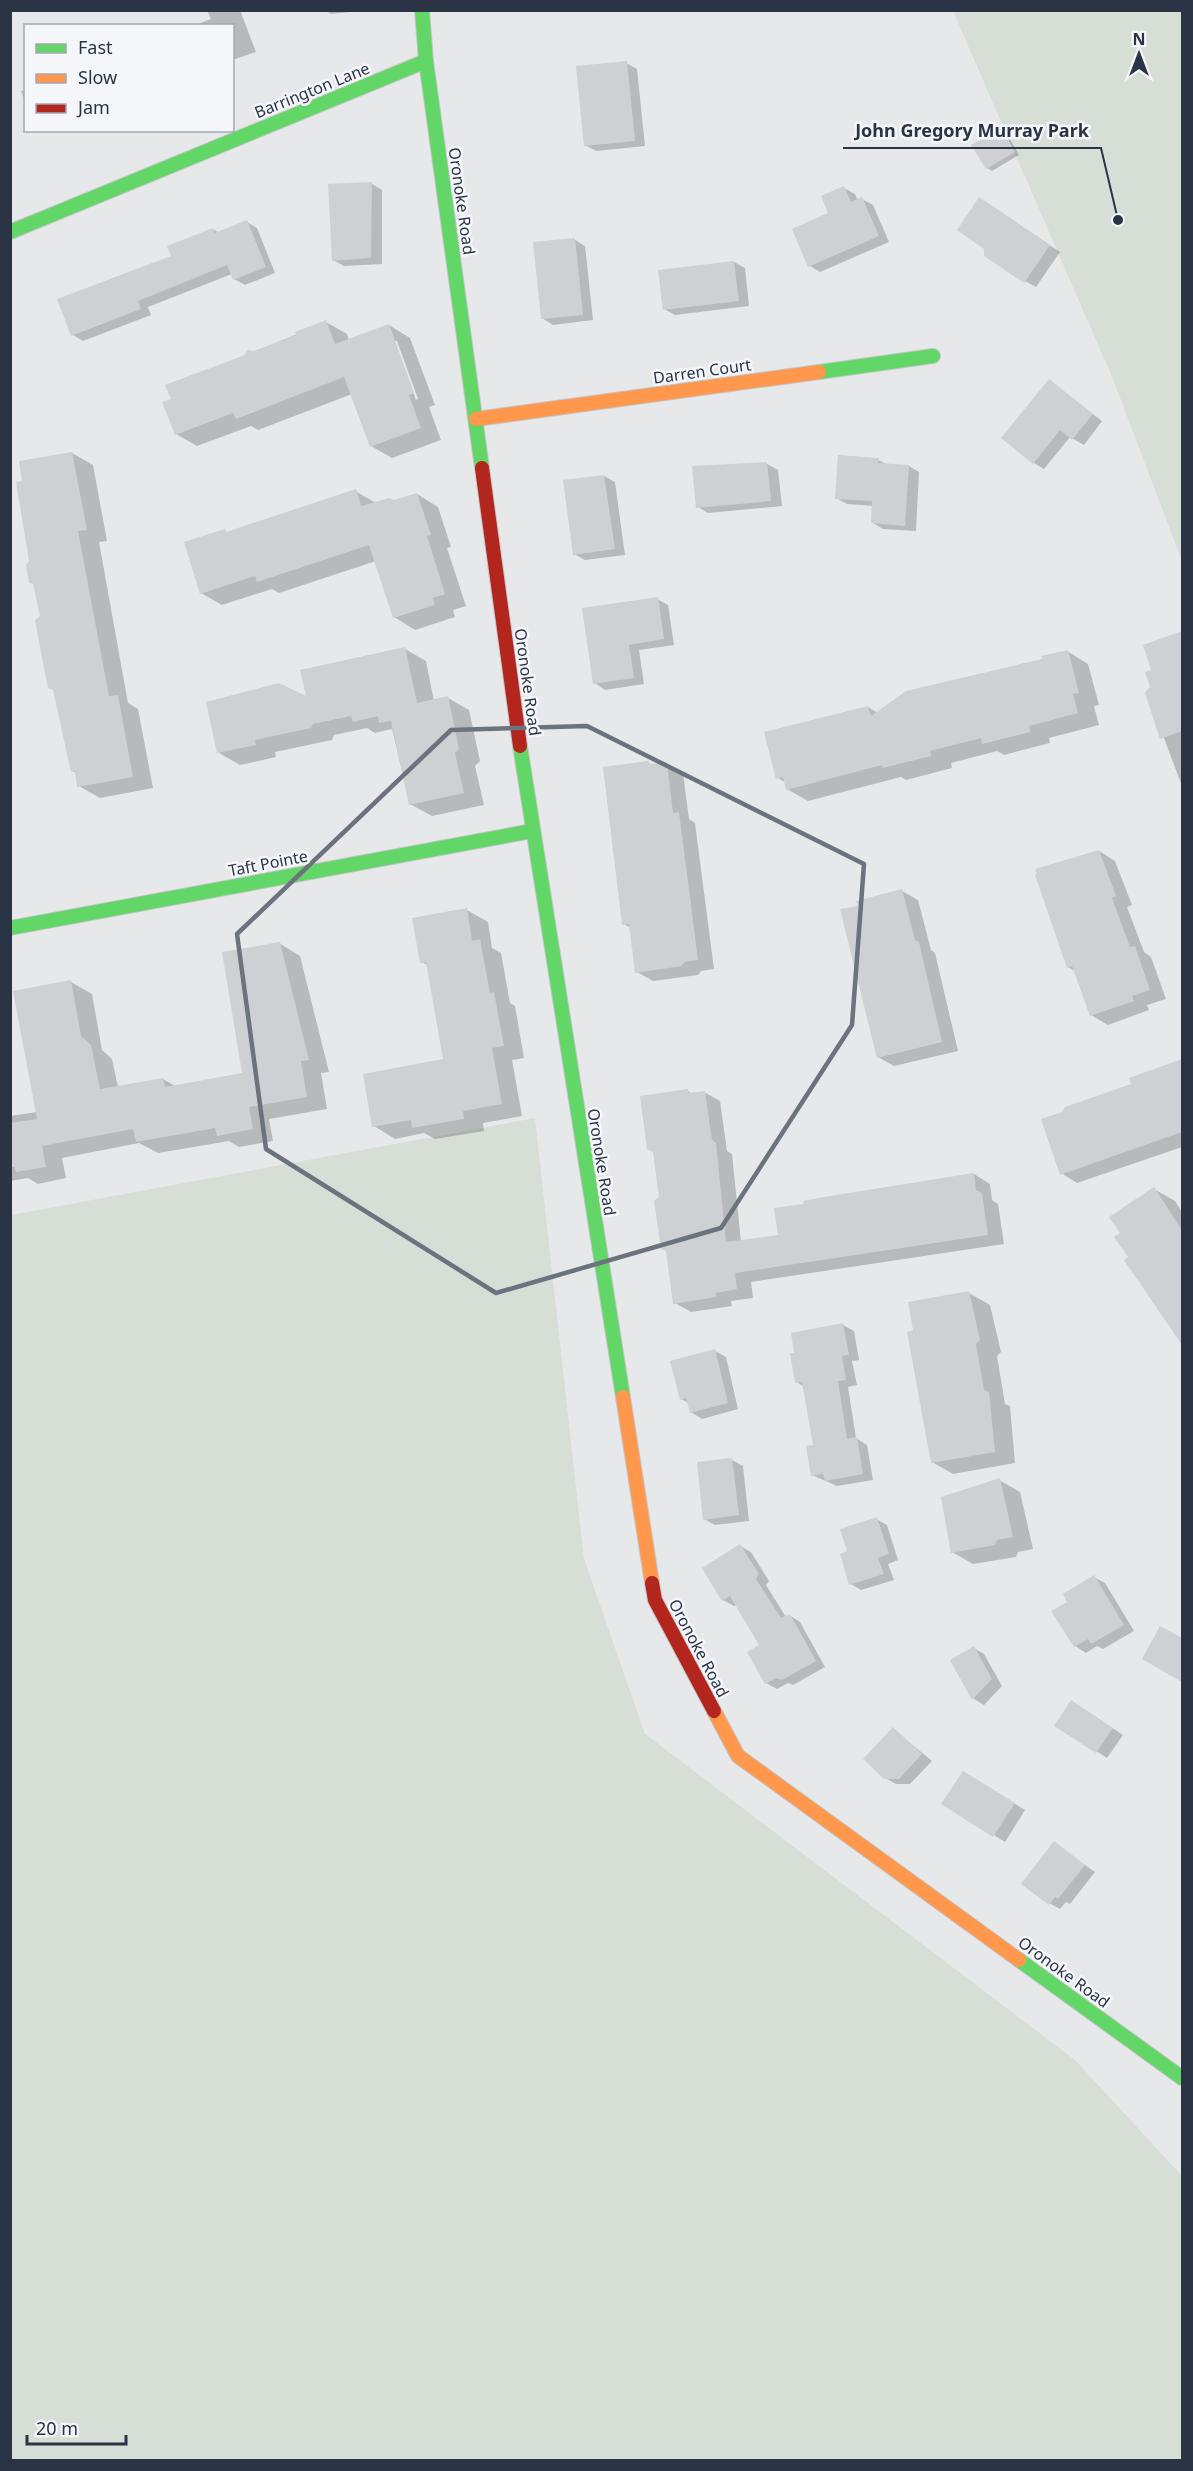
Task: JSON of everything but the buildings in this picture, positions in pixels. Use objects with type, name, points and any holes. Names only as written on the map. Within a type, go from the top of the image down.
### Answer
[{"type":"street","name":"Oronoke Road","points":[[422,10],[426,61],[532,831],[656,1600],[738,1756],[1182,2078]]},
{"type":"street","name":"Barrington Lane","points":[[10,232],[426,61]]},
{"type":"street","name":"Darren Court","points":[[476,419],[933,356]]},
{"type":"street","name":"Taft Pointe","points":[[10,928],[532,831]]},
{"type":"highlighted area","points":[[587,726],[864,864],[852,1025],[721,1228],[496,1293],[266,1149],[237,934],[451,730]]},
{"type":"shaded area","points":[[953,11],[1182,11],[1182,561],[1113,379]]},
{"type":"shaded area","points":[[535,1118],[584,1559],[645,1734],[1075,2060],[1182,2176],[1182,2460],[11,2460],[11,1215]]},
{"type":"traffic: fast","points":[[422,10],[426,61],[482,468]]},
{"type":"traffic: fast","points":[[10,232],[426,61]]},
{"type":"traffic: fast","points":[[819,372],[933,356]]},
{"type":"traffic: fast","points":[[520,746],[623,1397]]},
{"type":"traffic: fast","points":[[10,928],[532,831]]},
{"type":"traffic: fast","points":[[1019,1960],[1182,2078]]},
{"type":"traffic: slow","points":[[476,419],[819,372]]},
{"type":"traffic: slow","points":[[623,1397],[652,1583]]},
{"type":"traffic: slow","points":[[714,1711],[738,1756],[1019,1960]]},
{"type":"traffic: jam","points":[[482,468],[520,746]]},
{"type":"traffic: jam","points":[[652,1583],[655,1600],[714,1711]]},
{"type":"place","name":"John Gregory Murray Park","points":[[1118,220]]}]
